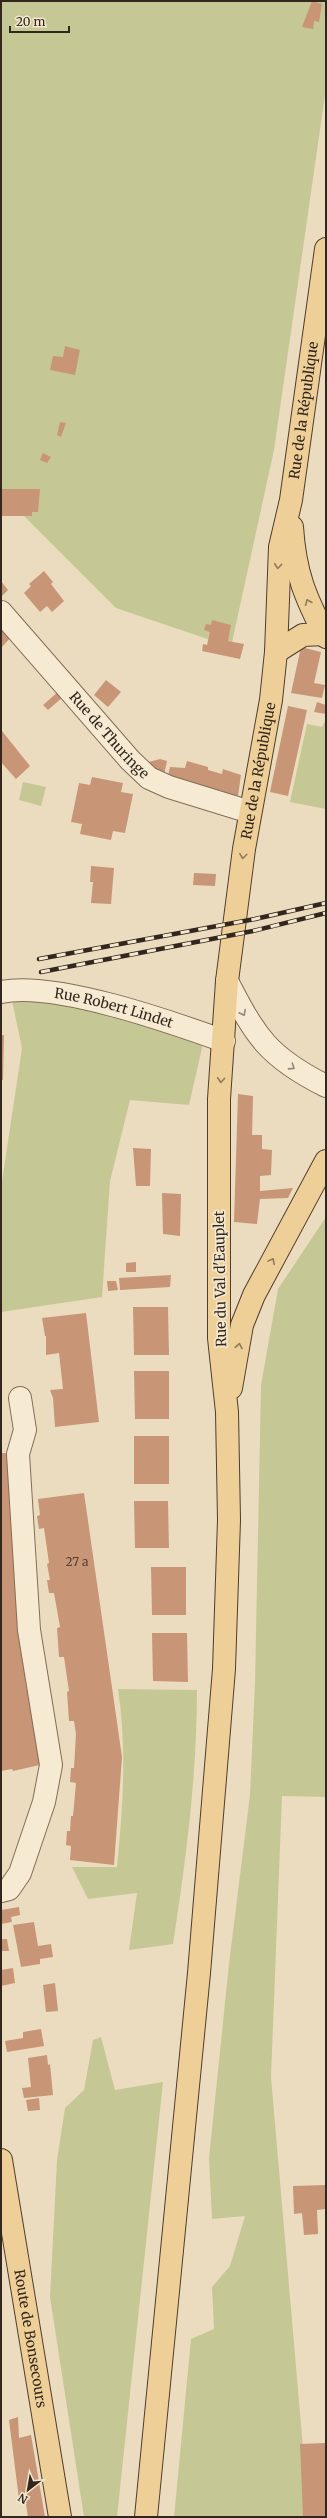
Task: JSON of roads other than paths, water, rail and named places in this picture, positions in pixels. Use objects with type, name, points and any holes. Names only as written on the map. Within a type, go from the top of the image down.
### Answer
[{"type":"main road","name":"Rue de la République","points":[[224,1041],[227,981],[250,812],[271,700],[276,652],[280,546],[291,500],[326,249]]},
{"type":"main road","name":"Rue de la République","points":[[291,500],[295,563],[309,604],[325,636]]},
{"type":"main road","points":[[276,652],[303,635],[325,636]]},
{"type":"main road","name":"Rue du Val d'Eauplet","points":[[224,1041],[219,1099],[218,1338],[227,1412]]},
{"type":"main road","name":"Rue du Val d'Eauplet","points":[[227,1412],[242,1325],[254,1295],[326,1161]]},
{"type":"main road","points":[[146,2517],[199,1973],[224,1669],[229,1520],[227,1412]]},
{"type":"main road","name":"Route de Bonsecours","points":[[1,2160],[60,2517]]},
{"type":"street","name":"Rue de Thuringe","points":[[1,612],[130,760],[149,778],[169,787],[250,812]]},
{"type":"street","points":[[227,981],[249,1024],[263,1042],[286,1063],[326,1086]]},
{"type":"street","name":"Rue Robert Lindet","points":[[1,992],[10,990],[59,994],[143,1014],[224,1041]]},
{"type":"street","points":[[1,1891],[9,1889],[20,1873],[44,1802],[51,1765],[29,1630],[18,1454],[24,1430],[20,1398]]},
{"type":"railway","points":[[39,959],[255,919],[326,903]]},
{"type":"railway","points":[[41,972],[253,931],[326,913]]}]
